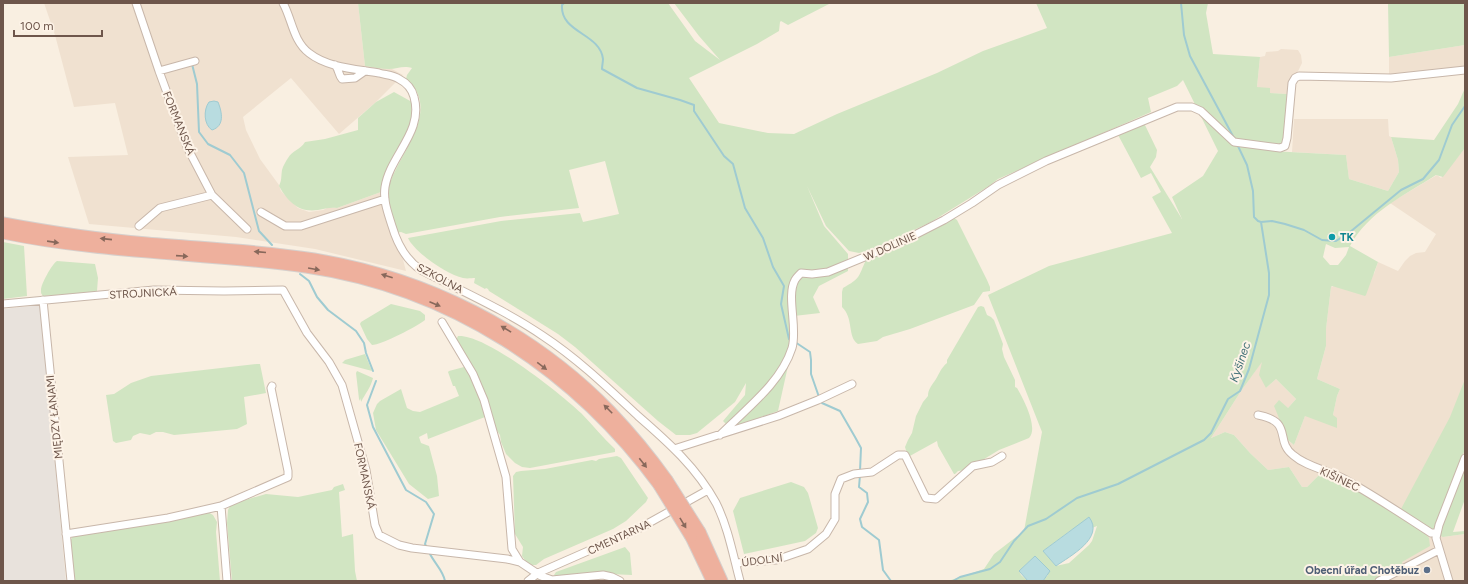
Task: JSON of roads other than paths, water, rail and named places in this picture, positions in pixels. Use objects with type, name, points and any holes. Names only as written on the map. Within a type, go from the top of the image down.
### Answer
[{"type":"highway","points":[[3,218],[39,230]]},
{"type":"highway","points":[[3,223],[39,230],[125,241],[255,252],[313,259],[371,271],[435,293],[461,305],[503,327],[533,347],[589,391],[618,420],[636,440],[722,581]]},
{"type":"highway","points":[[7,234],[106,249],[269,263],[308,268],[371,281],[415,296],[444,308],[486,329],[542,365],[582,398],[663,483]]},
{"type":"highway","points":[[695,535],[712,581]]},
{"type":"street","name":"FORMANSKÁ","points":[[136,3],[187,146],[212,195],[247,229]]},
{"type":"street","points":[[140,11],[142,3]]},
{"type":"street","name":"SZKOLNA","points":[[282,3],[297,39],[306,51],[316,58],[335,65],[395,77],[411,89],[416,112],[414,126],[387,180],[385,199],[393,232],[403,252],[415,266],[491,304],[545,337],[607,388],[674,449],[693,468],[716,504],[724,521],[740,581]]},
{"type":"street","points":[[159,71],[195,61]]},
{"type":"street","points":[[335,65],[338,68],[342,79],[355,78],[365,70]]},
{"type":"street","name":"W DOLINIE","points":[[720,435],[765,391],[781,372],[788,359],[795,336],[792,293],[794,281],[801,273],[812,274],[828,272],[901,242],[944,220],[998,185],[1046,161],[1177,107],[1192,107],[1201,112],[1236,142],[1280,148],[1285,146],[1288,138],[1292,83],[1295,78],[1299,76],[1391,78],[1465,70]]},
{"type":"street","points":[[139,226],[160,208],[212,195]]},
{"type":"street","points":[[261,212],[285,226],[301,226],[385,199]]},
{"type":"street","name":"STROJNICKÁ","points":[[3,304],[154,290],[283,290]]},
{"type":"street","name":"FORMANSKÁ","points":[[283,290],[307,333],[329,362],[342,385],[366,470],[375,525],[379,535],[399,545],[412,548],[507,559],[520,562]]},
{"type":"street","name":"MIĘDZY ŁANAMI","points":[[42,300],[71,581]]},
{"type":"street","points":[[442,322],[473,374],[486,407],[506,477],[512,549],[520,562],[541,576],[552,580],[603,575],[612,576],[620,581]]},
{"type":"street","points":[[674,449],[778,416],[852,384]]},
{"type":"street","points":[[66,534],[168,518],[221,506],[288,477],[271,388],[272,386]]},
{"type":"street","name":"KIŠINEC","points":[[1258,415],[1274,419],[1279,425],[1286,447],[1292,455],[1308,465],[1344,478],[1432,533],[1437,533]]},
{"type":"street","name":"ÚDOLNÍ","points":[[736,563],[776,560],[808,550],[826,534],[835,519],[835,494],[841,479],[854,474],[872,472],[898,455],[905,455],[926,498],[936,499],[973,466],[992,462],[1002,456]]},
{"type":"street","points":[[1449,581],[1436,538],[1465,458]]},
{"type":"street","name":"CMENTARNA","points":[[528,581],[538,573],[638,529],[708,490]]},
{"type":"street","points":[[221,506],[227,581]]},
{"type":"street","points":[[507,559],[512,549]]},
{"type":"street","points":[[1379,581],[1439,550]]},
{"type":"water","points":[[209,102],[218,102],[221,110],[221,122],[212,130],[207,125],[205,113]]},
{"type":"water","points":[[1089,517],[1093,525],[1093,532],[1089,539],[1077,552],[1056,566],[1043,551]]},
{"type":"water","points":[[1035,556],[1050,571],[1043,581],[1028,581],[1019,571]]},
{"type":"waterway","points":[[564,3],[562,5],[563,14],[567,22],[588,38],[600,50],[603,59],[602,69],[637,88],[694,105],[694,111],[724,156],[733,164],[745,208],[763,238],[773,267],[784,286],[781,304],[789,339],[791,340]]},
{"type":"waterway","name":"Kyšinec","points":[[1181,3],[1184,35],[1190,56],[1234,138]]},
{"type":"waterway","points":[[192,64],[197,84],[199,132],[208,144],[230,155],[244,173],[259,231],[272,245]]},
{"type":"waterway","points":[[1261,222],[1272,221],[1285,224],[1304,230],[1322,240],[1336,241],[1350,232],[1401,190],[1423,179],[1439,160],[1452,125],[1465,106]]},
{"type":"waterway","name":"Kyšinec","points":[[953,581],[960,577],[990,569],[1000,562],[1014,541],[1028,526],[1046,519],[1077,498],[1118,484],[1204,440],[1211,433],[1228,399],[1240,391],[1249,369],[1269,295],[1269,273],[1261,222],[1254,217],[1253,191],[1247,165],[1237,144]]},
{"type":"waterway","points":[[300,274],[309,281],[317,297],[328,310],[356,331],[364,343],[373,371]]},
{"type":"waterway","points":[[795,342],[810,352],[811,374],[819,397]]},
{"type":"waterway","points":[[376,381],[367,405],[373,427],[406,490],[426,502],[434,514],[425,544],[427,548]]},
{"type":"waterway","points":[[821,401],[822,403],[840,411],[855,437],[861,448],[860,471]]},
{"type":"waterway","points":[[860,475],[859,487],[867,493],[868,502],[860,519],[862,527],[879,540],[883,570],[891,581]]},
{"type":"waterway","points":[[429,552],[442,573],[445,581]]},
{"type":"place","name":"TK","points":[[1332,237]]},
{"type":"place","name":"Obecní úřad Chotěbuz","points":[[1427,570]]}]
